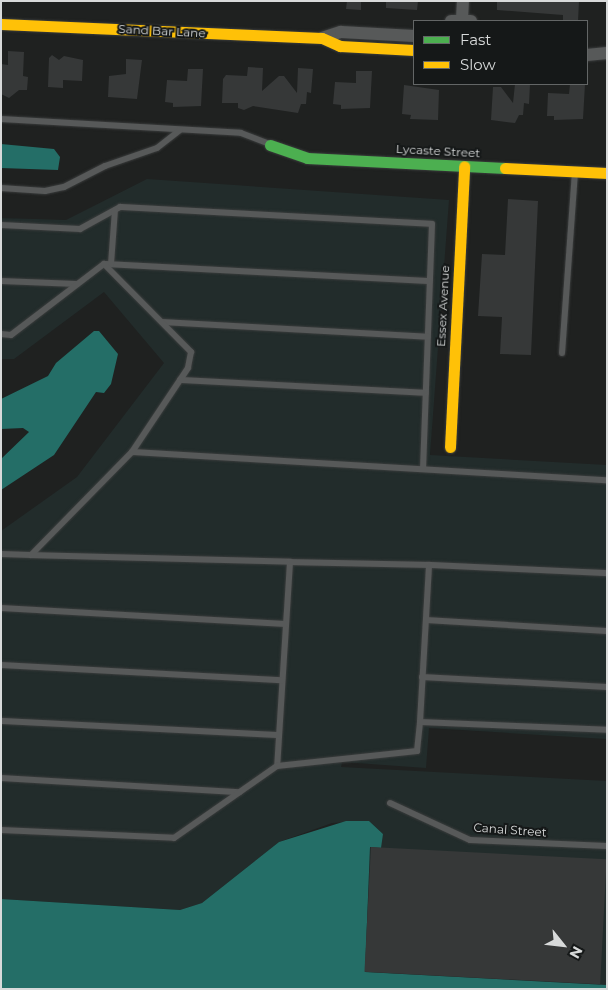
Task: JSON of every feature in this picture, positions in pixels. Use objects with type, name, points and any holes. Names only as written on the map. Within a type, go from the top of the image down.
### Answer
[{"type":"street","points":[[461,20],[463,1]]},
{"type":"street","name":"Sand Bar Lane","points":[[1,24],[322,38],[341,32],[413,36]]},
{"type":"street","name":"Sand Bar Lane","points":[[322,38],[340,46],[413,50]]},
{"type":"street","name":"Lycaste Street","points":[[270,145],[307,158],[607,173]]},
{"type":"street","name":"Essex Avenue","points":[[450,447],[464,166]]},
{"type":"lane","points":[[1,119],[241,133],[270,145]]},
{"type":"lane","points":[[1,188],[45,191],[64,187],[105,166],[157,148],[180,130]]},
{"type":"lane","points":[[562,353],[575,171]]},
{"type":"lane","points":[[1,225],[80,229],[120,207],[432,224],[423,469]]},
{"type":"lane","points":[[108,264],[115,210]]},
{"type":"lane","points":[[31,555],[132,452],[188,368],[191,352],[108,264]]},
{"type":"lane","points":[[1,334],[11,334],[108,264],[430,281]]},
{"type":"lane","points":[[1,281],[78,284]]},
{"type":"lane","points":[[162,322],[428,337]]},
{"type":"lane","points":[[180,380],[426,393]]},
{"type":"lane","points":[[132,452],[607,480]]},
{"type":"lane","points":[[1,554],[429,565],[607,573]]},
{"type":"lane","points":[[277,766],[290,562]]},
{"type":"lane","points":[[1,830],[174,838],[277,766],[417,751],[429,565]]},
{"type":"lane","points":[[1,608],[286,624]]},
{"type":"lane","points":[[426,620],[607,631]]},
{"type":"lane","points":[[1,665],[282,680]]},
{"type":"lane","points":[[422,677],[607,687]]},
{"type":"lane","points":[[1,721],[279,735]]},
{"type":"lane","points":[[420,722],[607,730]]},
{"type":"lane","points":[[1,778],[240,792]]},
{"type":"lane","name":"Canal Street","points":[[390,803],[470,840],[607,846]]},
{"type":"shaded area","points":[[147,179],[449,200],[430,455],[607,465],[607,739],[429,728],[426,768],[342,762],[341,767],[607,781],[607,985],[365,972],[370,847],[383,834],[369,821],[332,823],[279,842],[202,903],[180,910],[1,899],[1,531],[77,477],[164,363],[104,292],[14,359],[1,359],[1,218],[66,220]]},
{"type":"water","points":[[1,144],[54,149],[60,157],[58,170],[1,168]]},
{"type":"water","points":[[94,331],[99,331],[118,354],[111,384],[104,393],[96,392],[54,455],[1,490],[1,459],[29,432],[23,428],[1,429],[1,399],[48,376],[56,363]]},
{"type":"water","points":[[346,821],[369,821],[383,834],[381,848],[370,847],[365,972],[607,985],[607,989],[1,989],[1,899],[180,910],[202,903],[279,842]]},
{"type":"building","points":[[347,1],[361,1],[361,10],[346,9]]},
{"type":"building","points":[[386,1],[418,1],[417,10],[386,8]]},
{"type":"building","points":[[497,1],[579,1],[578,20],[563,20],[563,15],[497,10]]},
{"type":"building","points":[[8,51],[24,52],[23,76],[28,77],[27,90],[19,90],[9,98],[1,94],[1,64],[8,65]]},
{"type":"building","points":[[52,55],[59,60],[64,56],[83,60],[82,81],[63,80],[63,88],[48,87],[49,58]]},
{"type":"building","points":[[126,59],[142,60],[137,99],[108,97],[109,76],[126,74]]},
{"type":"building","points":[[248,67],[263,68],[262,91],[279,76],[284,76],[297,93],[298,68],[313,69],[311,93],[307,92],[306,104],[301,104],[298,113],[253,106],[244,110],[238,108],[238,103],[222,103],[223,79],[226,75],[247,76]]},
{"type":"building","points":[[188,69],[203,69],[201,106],[173,107],[173,103],[165,102],[167,80],[187,81]]},
{"type":"building","points":[[356,71],[372,71],[370,108],[341,109],[341,105],[333,104],[335,82],[356,83]]},
{"type":"building","points":[[404,85],[439,90],[438,120],[410,119],[411,115],[402,114]]},
{"type":"building","points":[[515,85],[530,85],[529,104],[524,103],[523,115],[519,115],[515,123],[491,120],[493,87],[501,87],[513,103]]},
{"type":"building","points":[[570,85],[585,85],[583,119],[554,120],[554,116],[547,116],[548,93],[569,94]]},
{"type":"building","points":[[508,199],[538,201],[531,355],[500,354],[502,317],[478,316],[482,254],[505,255]]},
{"type":"building","points":[[371,847],[607,859],[600,984],[364,972]]},
{"type":"traffic: fast","points":[[270,145],[307,158],[505,168]]},
{"type":"traffic: slow","points":[[1,24],[322,38],[340,46],[413,50]]},
{"type":"traffic: slow","points":[[450,447],[464,166]]},
{"type":"traffic: slow","points":[[505,168],[607,173]]}]
